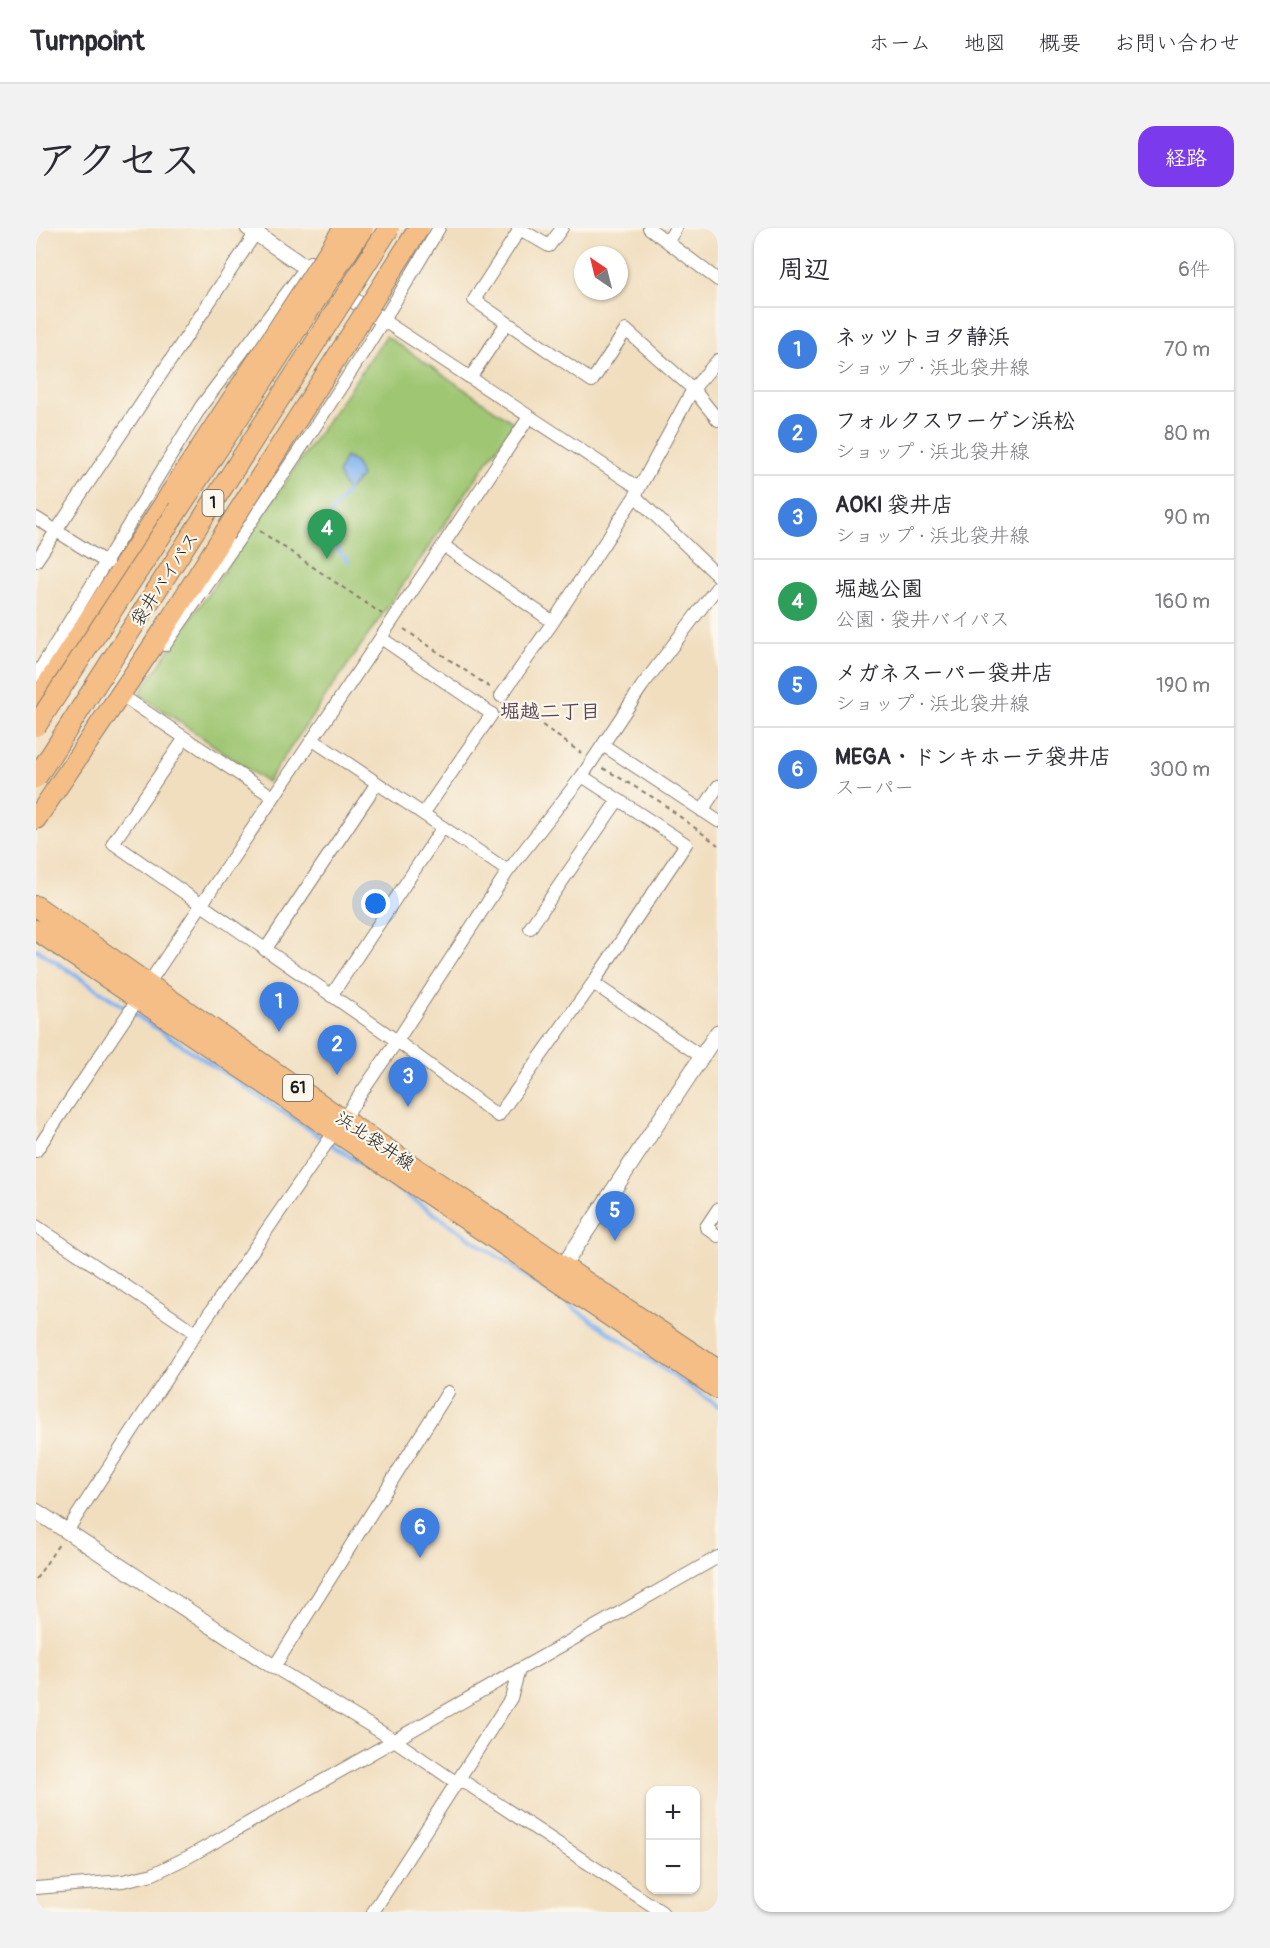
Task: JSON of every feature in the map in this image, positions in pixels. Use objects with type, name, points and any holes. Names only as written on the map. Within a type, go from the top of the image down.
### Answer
[{"type":"main road","points":[[36,702],[344,228]]},
{"type":"main road","name":"袋井バイパス","points":[[36,726],[363,228]]},
{"type":"main road","name":"袋井バイパス","points":[[36,778],[389,228]]},
{"type":"main road","points":[[36,819],[224,534],[419,228]]},
{"type":"main road","name":"浜北袋井線","points":[[36,906],[144,991],[338,1126],[559,1272],[718,1370]]},
{"type":"main road","name":"浜北袋井線","points":[[36,930],[144,991]]},
{"type":"main road","name":"浜北袋井線","points":[[559,1272],[718,1389]]},
{"type":"street","points":[[36,676],[202,405],[306,268],[333,228]]},
{"type":"street","points":[[91,737],[127,699],[250,525],[384,321],[439,228]]},
{"type":"street","points":[[562,228],[549,246],[519,229],[474,300],[592,381],[626,330],[693,389],[718,420]]},
{"type":"street","points":[[649,228],[718,280]]},
{"type":"street","points":[[668,241],[676,228]]},
{"type":"street","points":[[36,561],[254,230],[306,268],[636,491],[718,576]]},
{"type":"street","points":[[470,378],[506,324]]},
{"type":"street","points":[[501,696],[553,622],[636,491],[693,389],[718,360]]},
{"type":"street","points":[[36,1151],[529,417]]},
{"type":"street","points":[[36,518],[107,563]]},
{"type":"street","points":[[444,546],[553,622]]},
{"type":"street","points":[[67,1531],[196,1333],[397,1041],[508,872],[582,776],[642,686],[718,586]]},
{"type":"street","points":[[381,638],[492,714],[423,814]]},
{"type":"street","points":[[127,699],[273,797]]},
{"type":"street","points":[[185,738],[113,843],[397,1041],[498,1116],[593,983],[686,844],[582,776]]},
{"type":"street","points":[[313,740],[508,872]]},
{"type":"street","points":[[603,746],[718,821]]},
{"type":"street","points":[[265,950],[377,783]]},
{"type":"street","points":[[702,811],[718,786]]},
{"type":"street","points":[[530,928],[618,800]]},
{"type":"street","points":[[331,996],[442,827]]},
{"type":"street","points":[[593,983],[702,1057]]},
{"type":"street","points":[[559,1272],[718,1032]]},
{"type":"street","points":[[718,1209],[706,1227],[718,1236]]},
{"type":"street","points":[[36,1226],[196,1333]]},
{"type":"street","points":[[274,1667],[448,1392]]},
{"type":"street","points":[[36,1510],[274,1667],[459,1781],[656,1910]]},
{"type":"street","points":[[36,1888],[123,1881],[153,1874],[190,1856],[718,1557]]},
{"type":"street","points":[[374,1912],[510,1698],[519,1670]]},
{"type":"path","points":[[250,525],[392,621]]},
{"type":"path","points":[[593,761],[659,801],[718,845]]},
{"type":"path","points":[[36,1579],[67,1531]]},
{"type":"green space","points":[[386,336],[514,423],[267,782],[139,694]]},
{"type":"water","points":[[345,457],[355,462],[361,476],[347,492],[338,473]]},
{"type":"waterway","points":[[347,492],[325,521],[331,541],[348,561]]},
{"type":"waterway","points":[[36,949],[309,1129],[718,1406]]},
{"type":"place","name":"堀越公園","points":[[327,559]]},
{"type":"place","name":"ネッツトヨタ静浜","points":[[279,1032]]},
{"type":"place","name":"フォルクスワーゲン浜松","points":[[337,1075]]},
{"type":"place","name":"AOKI 袋井店","points":[[408,1107]]},
{"type":"place","name":"メガネスーパー袋井店","points":[[615,1241]]},
{"type":"place","name":"MEGA・ドンキホーテ袋井店","points":[[420,1558]]},
{"type":"district","name":"堀越二丁目","points":[[550,711]]}]
